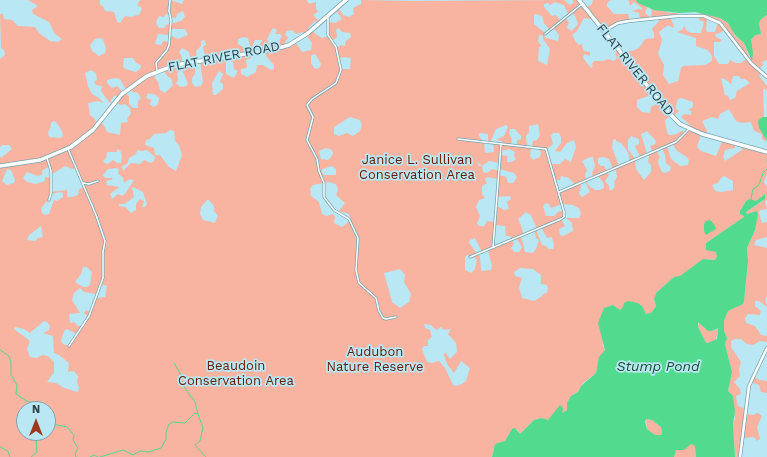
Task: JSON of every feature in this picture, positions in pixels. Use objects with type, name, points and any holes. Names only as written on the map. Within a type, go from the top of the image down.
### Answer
[{"type":"main road","name":"FLAT RIVER ROAD","points":[[0,166],[47,158],[68,149],[90,133],[127,90],[145,77],[157,71],[175,65],[284,46],[300,39],[346,0]]},
{"type":"main road","name":"FLAT RIVER ROAD","points":[[579,0],[671,116],[689,129],[702,134],[767,152]]},
{"type":"street","points":[[157,71],[156,62],[168,48],[171,20],[170,0]]},
{"type":"street","points":[[545,34],[582,4]]},
{"type":"street","points":[[328,16],[328,35],[336,47],[341,70],[336,84],[312,99],[307,105],[313,117],[307,140],[317,157],[318,169],[324,183],[324,197],[334,210],[349,219],[358,238],[356,270],[359,283],[376,298],[379,311],[383,318],[386,319],[396,317]]},
{"type":"street","points":[[604,31],[615,24],[625,21],[677,16],[704,16],[720,24],[751,63],[767,77]]},
{"type":"street","points":[[559,192],[676,142],[689,129]]},
{"type":"street","points":[[458,139],[480,143],[546,149],[564,212],[564,217],[470,257]]},
{"type":"street","points":[[493,247],[501,144]]},
{"type":"street","points":[[68,149],[83,183],[104,239],[104,275],[89,316],[69,346]]},
{"type":"street","points":[[47,158],[51,171],[51,193],[49,200]]},
{"type":"street","points":[[83,183],[89,184],[98,181]]},
{"type":"street","points":[[740,457],[749,386],[767,348]]},
{"type":"green space","points":[[28,0],[100,0],[100,5],[103,6],[105,11],[114,12],[117,22],[120,23],[125,16],[131,17],[140,14],[142,8],[137,5],[140,0],[170,0],[182,4],[184,0],[307,0],[309,4],[316,2],[316,9],[318,12],[314,14],[314,16],[320,22],[315,21],[308,28],[323,38],[328,36],[329,22],[335,23],[342,19],[335,9],[338,7],[343,15],[349,17],[354,14],[353,8],[361,4],[361,0],[564,0],[570,5],[573,3],[573,0],[583,0],[581,2],[586,8],[592,4],[593,0],[611,0],[607,3],[607,6],[614,14],[628,14],[630,20],[621,22],[604,31],[593,17],[590,19],[584,18],[577,31],[572,35],[579,45],[583,44],[582,47],[584,51],[590,52],[590,56],[584,54],[583,58],[591,68],[594,61],[603,61],[608,59],[614,61],[617,58],[615,53],[618,49],[622,53],[632,51],[639,48],[645,39],[654,38],[652,29],[659,21],[659,18],[640,19],[639,13],[632,11],[638,9],[642,10],[642,8],[634,2],[630,6],[629,1],[627,0],[638,0],[647,8],[645,13],[651,18],[652,10],[650,7],[670,13],[679,13],[670,17],[674,26],[673,28],[668,25],[659,32],[662,40],[658,54],[664,65],[663,75],[669,84],[678,81],[681,68],[683,66],[705,65],[712,61],[712,56],[708,50],[696,46],[696,38],[677,32],[682,30],[684,26],[687,31],[692,33],[701,33],[704,22],[699,20],[700,12],[718,17],[733,26],[734,35],[744,43],[750,59],[751,40],[755,35],[761,34],[759,23],[761,19],[767,15],[767,60],[762,62],[763,65],[759,69],[762,72],[759,76],[767,86],[767,91],[764,88],[764,117],[762,117],[759,128],[765,136],[767,147],[766,142],[762,139],[762,134],[754,131],[751,122],[742,123],[736,121],[729,109],[720,114],[718,119],[712,117],[702,121],[707,131],[706,135],[701,134],[697,147],[701,151],[716,156],[723,140],[735,144],[735,148],[725,150],[723,157],[725,161],[742,150],[742,146],[767,152],[767,174],[764,182],[767,187],[767,200],[765,202],[767,209],[760,210],[759,213],[762,223],[767,222],[767,237],[756,240],[754,245],[767,248],[767,297],[765,299],[767,307],[759,301],[755,301],[755,306],[761,311],[760,315],[748,314],[745,318],[746,323],[755,326],[761,335],[767,336],[767,342],[760,341],[753,345],[747,344],[741,339],[731,341],[731,347],[741,362],[739,369],[740,376],[734,382],[740,389],[741,394],[736,396],[738,406],[746,409],[746,414],[753,415],[758,413],[762,416],[757,427],[760,439],[756,441],[753,437],[743,438],[740,457],[735,457],[733,424],[735,418],[728,391],[732,372],[725,344],[727,338],[724,331],[724,321],[728,311],[742,304],[744,301],[748,261],[747,248],[755,230],[757,216],[753,212],[747,214],[746,212],[763,201],[765,194],[756,201],[746,201],[740,211],[745,216],[706,243],[716,252],[717,257],[715,260],[707,259],[680,277],[674,277],[656,293],[654,301],[656,306],[651,313],[646,314],[642,306],[638,303],[632,303],[620,310],[613,305],[604,308],[600,331],[605,350],[599,359],[596,373],[583,383],[578,392],[572,395],[567,403],[567,410],[562,413],[555,412],[548,420],[542,418],[534,420],[520,434],[517,429],[512,429],[505,441],[495,444],[492,457],[0,457],[0,156],[1,158],[12,149],[9,145],[2,145],[0,147],[0,59],[5,55],[4,50],[1,48],[0,14],[3,14],[4,19],[12,20],[18,26],[35,27],[39,33],[50,41],[58,42],[62,39],[55,34],[49,22],[33,14],[32,10],[38,6]],"holes":[[[555,2],[564,5],[568,14],[572,12],[575,16],[578,24],[572,31],[567,28],[569,22],[565,18],[561,21],[556,15],[552,16],[544,7],[544,4],[548,3],[550,5]],[[183,11],[185,17],[181,21],[166,25],[164,28],[159,28],[156,22],[159,16],[164,17],[166,14],[169,14],[171,17],[176,18],[177,14]],[[536,14],[542,16],[544,23],[550,30],[553,28],[556,31],[559,35],[558,41],[546,38],[544,35],[545,33],[534,24],[534,15]],[[707,17],[718,22],[715,32],[707,32]],[[273,28],[277,30],[275,34],[280,34],[282,36],[279,41],[281,47],[276,48],[274,43],[268,42],[267,39]],[[339,28],[342,32],[350,33],[351,37],[346,41],[345,46],[341,45],[337,48],[332,41],[337,37],[336,30]],[[170,29],[185,29],[188,35],[178,39],[169,35]],[[725,29],[747,58],[741,63],[736,63],[730,60],[728,64],[719,64],[714,56],[714,42],[720,42],[722,40],[716,37],[715,34],[720,33]],[[292,30],[296,34],[302,32],[312,43],[311,50],[302,52],[295,42],[286,45],[285,42],[288,38],[285,34],[287,31]],[[158,34],[169,35],[169,42],[163,41],[161,45],[155,44]],[[539,35],[543,36],[543,39],[550,49],[547,65],[538,61],[539,47],[542,46],[538,42]],[[243,37],[248,38],[251,49],[255,40],[262,40],[259,46],[265,47],[266,56],[274,65],[274,69],[271,70],[263,65],[257,65],[256,72],[247,77],[241,74],[241,69],[247,68],[246,60],[251,58],[250,54],[245,54],[243,47],[238,44],[238,39]],[[99,38],[103,39],[106,48],[105,53],[99,56],[92,51],[90,45],[95,39]],[[204,40],[206,44],[203,47],[206,60],[200,61],[203,82],[201,86],[195,87],[192,83],[192,78],[195,74],[195,62],[197,61],[196,51],[201,46],[201,41]],[[182,48],[189,52],[191,62],[182,64],[182,57],[179,52]],[[313,54],[316,55],[321,64],[317,69],[314,68],[311,63],[311,56]],[[124,58],[133,58],[136,63],[141,65],[141,68],[136,72],[125,69],[123,66]],[[340,58],[351,58],[350,69],[342,69]],[[226,61],[233,62],[234,69],[238,71],[234,78],[226,74]],[[163,69],[168,77],[171,78],[173,85],[165,93],[160,90],[158,82],[152,73]],[[91,70],[96,73],[97,80],[94,82],[96,85],[102,86],[101,91],[109,102],[113,104],[110,101],[115,95],[118,98],[116,102],[120,105],[125,104],[130,108],[131,114],[127,118],[128,122],[121,123],[120,135],[107,132],[103,124],[100,122],[97,124],[94,118],[90,115],[88,103],[98,101],[104,103],[92,94],[88,86],[85,73]],[[182,70],[188,83],[187,86],[180,87],[176,83],[178,80],[177,73]],[[219,71],[223,74],[220,82],[223,84],[223,89],[216,95],[213,95],[212,83]],[[733,76],[739,76],[741,79],[745,79],[750,83],[737,91],[735,98],[730,100],[728,96],[725,95],[721,78],[725,79],[731,84]],[[115,78],[120,79],[126,90],[129,88],[133,92],[138,93],[141,98],[138,101],[138,108],[133,108],[129,104],[129,97],[125,92],[117,86],[112,88],[107,83],[107,80]],[[148,93],[156,95],[159,98],[158,104],[154,107],[149,104],[152,100],[146,98]],[[654,94],[660,102],[651,107],[650,113],[642,112],[637,107],[637,100]],[[681,98],[693,102],[693,107],[688,110],[691,111],[691,115],[684,114],[681,117],[690,125],[686,133],[682,131],[674,135],[669,135],[665,121],[670,115],[673,117],[679,111],[676,109],[678,99]],[[350,117],[360,120],[362,125],[360,131],[353,136],[347,133],[339,136],[334,134],[334,127]],[[53,121],[56,122],[63,135],[61,138],[49,137],[48,132],[51,123]],[[538,124],[540,135],[537,140],[533,141],[532,147],[539,147],[541,153],[540,157],[533,160],[530,156],[531,147],[527,146],[526,136],[529,132],[529,126]],[[506,125],[508,127],[504,136],[496,140],[502,141],[503,144],[493,144],[494,152],[485,153],[484,143],[479,136],[479,133],[488,134],[488,143],[490,143],[496,129]],[[510,129],[515,129],[521,136],[521,139],[517,140],[517,145],[510,145],[512,140],[509,133]],[[170,130],[174,131],[175,141],[179,145],[182,155],[176,171],[169,167],[160,155],[155,155],[154,148],[145,145],[146,140],[150,139],[154,134],[166,133]],[[647,131],[656,141],[655,144],[650,146],[652,151],[648,154],[648,162],[651,165],[651,172],[644,180],[636,169],[635,159],[628,149],[628,140],[631,136],[639,139],[639,144],[635,146],[640,157],[647,154],[641,134]],[[553,133],[559,133],[561,137],[561,143],[555,151],[560,152],[567,143],[574,140],[576,147],[571,162],[565,159],[560,164],[552,164],[547,149],[553,144],[551,136]],[[616,139],[616,141],[621,143],[628,152],[629,162],[619,166],[612,148],[613,140]],[[673,143],[676,150],[688,158],[688,165],[680,166],[671,159],[667,146]],[[326,148],[332,150],[332,156],[328,160],[321,159],[319,151]],[[662,148],[666,163],[671,167],[670,171],[665,173],[662,172],[658,163],[660,157],[656,150]],[[509,149],[515,152],[514,156],[516,159],[512,162],[507,162],[507,156],[501,155],[501,151]],[[117,150],[120,150],[122,155],[121,163],[117,163],[113,160],[108,164],[103,161],[106,158],[107,152],[117,152]],[[137,150],[147,150],[155,157],[154,161],[151,163],[144,160],[140,164],[131,163],[123,171],[122,166],[127,164],[129,158],[136,154]],[[593,157],[595,166],[592,173],[593,177],[598,176],[604,184],[604,188],[595,190],[589,186],[586,181],[585,174],[587,170],[582,161]],[[603,157],[609,159],[613,169],[616,171],[617,177],[614,182],[615,187],[612,190],[609,190],[609,186],[605,181],[609,175],[604,166],[601,166],[598,163],[598,158]],[[489,161],[499,163],[499,169],[514,173],[517,177],[513,183],[508,183],[506,177],[499,175],[499,171],[492,169],[487,173],[483,172],[482,166]],[[65,166],[73,169],[77,168],[85,187],[79,189],[78,195],[67,197],[67,190],[51,192],[50,178],[45,177],[45,181],[36,184],[27,182],[23,178],[27,172],[38,176],[42,175],[42,171],[50,167],[51,173],[54,173]],[[332,166],[336,169],[336,175],[324,175],[322,169]],[[7,169],[11,170],[15,180],[14,183],[7,185],[2,181]],[[108,169],[119,169],[118,174],[123,177],[124,183],[130,179],[134,180],[125,194],[122,196],[118,194],[112,199],[110,194],[119,187],[107,185],[106,181],[113,179],[105,178],[103,175]],[[561,176],[569,178],[575,185],[559,191],[556,180],[560,180]],[[724,176],[733,181],[733,190],[721,192],[715,191],[712,185],[718,183]],[[487,177],[498,179],[497,197],[510,196],[511,199],[507,202],[509,209],[504,210],[496,207],[494,222],[487,221],[484,226],[479,226],[477,224],[480,216],[476,207],[479,200],[485,198],[482,194],[483,185],[487,184],[485,179]],[[585,181],[590,192],[582,197],[579,194],[581,187],[580,183]],[[329,182],[336,184],[338,190],[336,195],[345,203],[339,211],[349,214],[351,220],[342,227],[334,223],[335,217],[333,214],[326,216],[322,214],[319,202],[311,196],[310,189],[313,185]],[[133,187],[143,192],[147,204],[145,207],[142,207],[144,201],[140,199],[136,204],[136,210],[131,213],[125,207],[119,206],[119,204],[124,204],[134,197]],[[60,192],[63,193],[63,197],[57,201],[54,200],[49,214],[45,215],[42,213],[41,208],[47,201],[48,203],[51,194]],[[208,199],[214,206],[214,211],[218,216],[215,223],[203,220],[200,214],[201,207]],[[546,203],[549,204],[551,208],[562,204],[573,205],[579,208],[581,214],[579,218],[566,218],[572,223],[573,231],[563,236],[560,235],[559,229],[565,226],[561,219],[564,216],[564,210],[558,212],[554,216],[546,216],[543,206]],[[526,212],[531,215],[537,229],[541,227],[547,238],[552,237],[554,246],[553,249],[548,249],[546,246],[542,245],[536,230],[534,230],[536,238],[539,240],[536,249],[533,253],[525,252],[521,236],[523,234],[522,228],[518,219]],[[495,225],[505,226],[506,236],[510,236],[512,240],[493,247]],[[41,226],[43,237],[38,238],[35,241],[27,240],[29,235]],[[475,238],[482,252],[488,250],[492,266],[491,270],[481,271],[480,257],[469,243],[470,240]],[[516,238],[522,247],[519,252],[514,252],[511,248],[514,244],[512,240]],[[467,255],[473,256],[477,260],[475,269],[471,273],[465,270],[465,257]],[[83,267],[87,267],[92,272],[90,285],[83,287],[75,282],[81,274]],[[520,268],[533,269],[541,275],[541,284],[547,285],[547,293],[543,294],[534,301],[522,298],[519,287],[522,278],[515,276],[514,272]],[[400,269],[405,275],[404,282],[411,294],[409,302],[400,308],[392,302],[384,273]],[[100,284],[107,286],[105,297],[97,298],[90,312],[86,310],[84,313],[88,317],[83,326],[78,326],[74,322],[70,323],[69,314],[80,313],[72,300],[74,293],[80,288],[84,292],[96,294]],[[44,321],[47,322],[50,326],[49,330],[43,333],[53,336],[54,353],[69,363],[68,372],[74,371],[78,376],[78,392],[64,388],[56,383],[47,382],[54,372],[54,362],[48,356],[42,355],[37,358],[30,357],[27,349],[30,341],[14,329],[15,327],[24,329],[30,333]],[[424,324],[431,325],[436,330],[441,327],[444,330],[451,329],[448,334],[456,343],[457,352],[450,359],[445,352],[444,355],[447,364],[454,373],[461,361],[470,368],[466,381],[456,386],[453,385],[445,368],[439,361],[432,363],[427,362],[422,349],[424,346],[428,346],[428,340],[432,337],[430,330],[425,328]],[[67,329],[77,334],[69,346],[63,344],[61,341],[64,331]]]},
{"type":"green space","points":[[699,322],[704,328],[713,331],[718,328],[716,340],[708,344],[706,343],[698,327]]},
{"type":"green space","points":[[753,376],[759,380],[767,381],[767,393],[761,392],[759,385],[750,382]]},
{"type":"green space","points":[[646,419],[652,420],[661,427],[661,435],[655,435],[647,429]]},
{"type":"green space","points":[[691,444],[695,446],[696,457],[674,457],[676,450]]},
{"type":"water","points":[[636,0],[767,0],[767,15],[761,19],[759,23],[761,34],[755,35],[751,40],[753,53],[752,61],[744,43],[735,35],[728,23],[720,18],[695,12],[680,13],[654,10],[638,3]]},
{"type":"water","points":[[762,117],[767,117],[767,141],[759,128],[758,121]]},
{"type":"water","name":"Stump Pond","points":[[765,194],[765,199],[746,212],[747,214],[757,211],[758,214],[755,230],[747,248],[748,261],[744,301],[743,304],[728,311],[724,321],[724,331],[727,338],[725,344],[732,372],[728,391],[733,396],[735,411],[733,424],[735,457],[696,457],[695,446],[691,444],[684,450],[676,450],[674,457],[492,457],[495,444],[505,441],[512,429],[515,428],[520,434],[534,420],[542,418],[548,420],[560,405],[563,408],[562,413],[567,410],[567,403],[571,396],[578,392],[581,386],[596,373],[599,357],[605,350],[598,323],[604,308],[613,305],[620,310],[624,303],[628,301],[638,303],[642,306],[646,314],[651,313],[656,306],[654,299],[656,293],[674,277],[680,276],[703,259],[715,260],[717,257],[716,252],[706,250],[706,243],[744,217],[740,214],[740,211],[746,201],[750,199],[756,201]],"holes":[[[698,322],[708,331],[718,328],[717,339],[706,343],[698,327]],[[646,419],[652,420],[661,427],[661,435],[655,435],[647,429],[645,422]]]},
{"type":"water","points":[[710,220],[716,229],[706,235],[704,231],[704,224],[706,221]]},
{"type":"waterway","points":[[751,199],[753,189],[759,185],[763,173],[767,169]]},
{"type":"waterway","points":[[0,350],[9,356],[11,362],[11,375],[17,385],[16,394],[27,401]]},
{"type":"waterway","points":[[174,363],[180,373],[182,384],[195,402],[198,414]]},
{"type":"waterway","points":[[100,457],[123,450],[133,455],[140,451],[148,452],[161,448],[166,439],[166,432],[169,424],[173,422],[185,423],[195,413],[198,414],[203,428],[200,441],[195,445],[206,457]]},
{"type":"waterway","points":[[56,425],[67,427],[74,435],[73,440],[78,448],[75,454],[76,457]]},
{"type":"waterway","points":[[31,457],[37,452],[36,441]]},
{"type":"waterway","points":[[0,447],[8,451],[10,457]]},
{"type":"waterway","points":[[90,457],[94,455],[98,457]]},
{"type":"park label","name":"Janice L. Sullivan Conservation Area","points":[[417,168]]},
{"type":"park label","name":"Audubon Nature Reserve","points":[[375,360]]},
{"type":"park label","name":"Beaudoin Conservation Area","points":[[236,374]]}]
